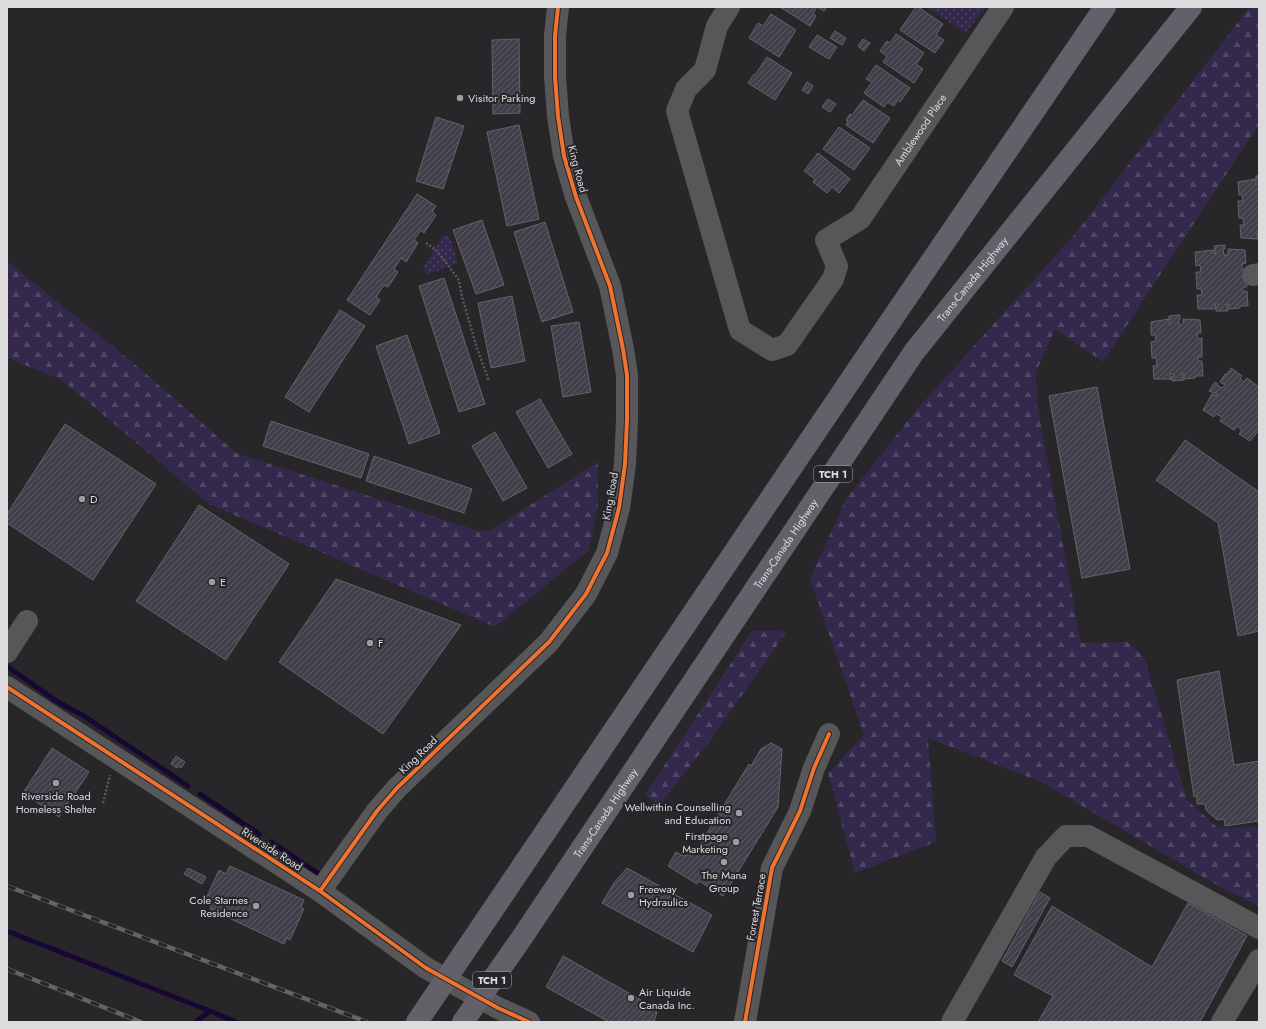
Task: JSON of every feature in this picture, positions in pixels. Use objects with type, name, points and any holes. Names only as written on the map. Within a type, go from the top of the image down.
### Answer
[{"type":"highway","points":[[417,1022],[872,348],[1105,7]]},
{"type":"highway","name":"Trans-Canada Highway","points":[[463,1022],[521,939],[914,352],[1191,7]]},
{"type":"street","name":"King Road","points":[[320,890],[377,810],[397,788],[549,642],[586,594],[607,553],[619,508],[625,464],[627,420],[626,375],[620,330],[610,286],[576,197],[564,156],[554,77],[555,36],[558,7]]},
{"type":"street","name":"Amblewood Place","points":[[729,7],[717,26],[705,70],[686,89],[677,111],[740,330],[772,350],[787,345],[833,279],[837,266],[826,240],[860,219],[1003,7]]},
{"type":"street","points":[[7,652],[27,621]]},
{"type":"street","name":"Riverside Road","points":[[7,687],[320,890],[426,968],[498,1008],[529,1022]]},
{"type":"street","name":"Forrest Terrace","points":[[745,1022],[772,868],[800,811],[814,768],[829,734]]},
{"type":"street","points":[[952,1022],[1046,857],[1066,836],[1088,836],[1259,928]]},
{"type":"street","points":[[1222,1022],[1259,960]]},
{"type":"path","points":[[426,243],[437,251],[459,280],[462,297],[477,348],[489,381]]},
{"type":"path","points":[[103,803],[108,784]]},
{"type":"green space","points":[[926,7],[985,7],[966,33]]},
{"type":"green space","points":[[1250,7],[1259,7],[1259,124],[1103,362],[1055,329],[1036,372],[1037,404],[1081,643],[1128,642],[1144,657],[1187,800],[1218,828],[1259,827],[1259,906],[1222,888],[1041,782],[928,738],[936,842],[855,873],[828,773],[864,735],[810,579],[846,499],[918,408],[1074,235]]},
{"type":"green space","points":[[449,235],[458,263],[427,275],[423,267],[443,236]]},
{"type":"green space","points":[[7,261],[137,366],[236,453],[478,531],[491,530],[598,462],[598,504],[589,550],[495,627],[209,504],[62,380],[7,358]]},
{"type":"green space","points":[[783,630],[785,634],[709,742],[659,806],[645,795],[752,631]]},
{"type":"building","points":[[780,7],[817,7],[813,14],[816,16],[810,26]]},
{"type":"building","points":[[817,7],[827,7],[824,11]]},
{"type":"building","points":[[916,7],[943,24],[936,35],[944,40],[935,53],[900,30]]},
{"type":"building","points":[[771,14],[796,30],[779,57],[749,38],[758,23],[763,26]]},
{"type":"building","points":[[835,31],[846,38],[842,45],[830,38]]},
{"type":"building","points":[[896,34],[924,53],[916,64],[923,69],[914,83],[883,62],[887,56],[880,51],[887,41],[890,43]]},
{"type":"building","points":[[817,35],[837,47],[829,59],[809,47]]},
{"type":"building","points":[[519,39],[520,113],[493,114],[492,40]]},
{"type":"building","points":[[863,39],[870,43],[864,51],[858,46]]},
{"type":"building","points":[[767,57],[792,73],[775,100],[748,83]]},
{"type":"building","points":[[876,65],[910,88],[900,102],[898,100],[894,106],[887,102],[884,107],[864,93],[872,82],[866,79]]},
{"type":"building","points":[[807,82],[813,86],[808,94],[802,90]]},
{"type":"building","points":[[828,99],[836,104],[830,112],[822,107]]},
{"type":"building","points":[[863,100],[890,118],[873,143],[846,125],[848,121],[846,120],[850,114],[852,115]]},
{"type":"building","points":[[436,117],[464,126],[443,189],[416,181]]},
{"type":"building","points":[[519,125],[539,219],[507,226],[487,132]]},
{"type":"building","points":[[839,127],[870,148],[854,170],[823,149]]},
{"type":"building","points":[[818,153],[850,179],[839,193],[832,187],[827,193],[813,182],[815,179],[804,171]]},
{"type":"building","points":[[1256,176],[1259,176],[1258,239],[1241,238],[1240,225],[1244,225],[1243,218],[1239,218],[1238,201],[1243,201],[1242,195],[1239,195],[1238,182],[1256,179]]},
{"type":"building","points":[[417,194],[436,206],[432,212],[436,215],[424,233],[421,230],[414,240],[418,243],[406,262],[401,258],[394,269],[398,272],[388,287],[384,285],[376,297],[380,300],[370,315],[347,300]]},
{"type":"building","points":[[482,220],[504,285],[476,294],[453,230]]},
{"type":"building","points":[[545,222],[573,312],[542,322],[514,232]]},
{"type":"building","points":[[1225,245],[1225,249],[1223,249],[1224,255],[1228,255],[1228,249],[1245,250],[1246,263],[1242,264],[1242,269],[1246,269],[1247,287],[1243,287],[1243,292],[1247,291],[1248,306],[1240,306],[1240,308],[1229,309],[1229,304],[1227,304],[1228,311],[1216,311],[1216,309],[1198,309],[1197,295],[1202,295],[1201,289],[1197,289],[1196,272],[1201,272],[1200,265],[1196,266],[1195,252],[1214,250],[1214,254],[1216,254],[1214,246]]},
{"type":"building","points":[[444,278],[485,404],[459,412],[419,286]]},
{"type":"building","points":[[512,296],[525,361],[491,368],[478,303]]},
{"type":"building","points":[[340,310],[365,326],[309,412],[285,397]]},
{"type":"building","points":[[1180,315],[1179,325],[1183,324],[1183,319],[1200,320],[1201,333],[1197,333],[1198,339],[1202,338],[1202,357],[1198,357],[1198,361],[1202,361],[1203,376],[1195,376],[1195,378],[1184,379],[1184,373],[1182,374],[1184,380],[1172,381],[1171,377],[1174,377],[1173,374],[1170,374],[1171,379],[1154,379],[1153,366],[1157,365],[1156,358],[1152,358],[1151,342],[1156,341],[1155,335],[1151,335],[1151,322],[1169,319],[1169,316]]},
{"type":"building","points":[[579,322],[591,392],[563,397],[551,326]]},
{"type":"building","points":[[407,335],[440,433],[409,444],[376,346]]},
{"type":"building","points":[[1231,368],[1242,376],[1240,379],[1244,382],[1247,378],[1259,387],[1259,422],[1256,424],[1259,426],[1259,430],[1250,441],[1239,434],[1242,430],[1236,426],[1234,430],[1220,421],[1222,417],[1216,414],[1214,417],[1203,410],[1212,394],[1216,396],[1217,394],[1209,391],[1215,382],[1222,388],[1225,385],[1220,382]]},
{"type":"building","points":[[1097,387],[1130,569],[1082,578],[1049,396]]},
{"type":"building","points":[[540,399],[572,454],[548,468],[516,412]]},
{"type":"building","points":[[271,421],[369,454],[361,478],[263,446]]},
{"type":"building","name":"D","points":[[65,424],[156,484],[93,580],[7,523],[7,514]]},
{"type":"building","points":[[495,432],[527,488],[503,501],[472,446]]},
{"type":"building","points":[[1185,440],[1259,492],[1259,631],[1238,636],[1218,523],[1156,480]]},
{"type":"building","points":[[374,456],[472,489],[464,513],[366,481]]},
{"type":"building","name":"E","points":[[199,505],[289,564],[226,660],[136,601]]},
{"type":"building","name":"F","points":[[336,579],[461,625],[383,734],[279,662]]},
{"type":"building","points":[[1219,671],[1234,765],[1259,761],[1259,821],[1225,826],[1224,819],[1217,820],[1206,810],[1205,804],[1197,804],[1197,796],[1194,797],[1177,680]]},
{"type":"building","points":[[771,743],[782,749],[778,807],[723,896],[699,881],[697,884],[668,866],[676,852],[683,856],[694,854],[749,764],[751,766],[761,749]]},
{"type":"building","name":"Riverside Road Homeless Shelter","points":[[52,748],[89,772],[59,817],[23,793]]},
{"type":"building","points":[[176,756],[185,762],[181,768],[179,766],[177,768],[171,764]]},
{"type":"building","name":"Cole Starnes Residence","points":[[230,866],[304,900],[301,907],[304,909],[290,940],[287,938],[284,944],[210,909],[212,904],[205,901],[219,870],[226,874]]},
{"type":"building","points":[[188,868],[206,877],[202,884],[184,874]]},
{"type":"building","points":[[627,868],[712,915],[693,952],[602,903],[614,883]]},
{"type":"building","points":[[1040,892],[1050,898],[1012,967],[1002,961]]},
{"type":"building","points":[[1188,903],[1247,936],[1200,1022],[1038,1022],[1053,996],[1014,975],[1052,906],[1152,967]]},
{"type":"building","points":[[563,956],[641,1000],[637,1008],[644,1012],[647,1006],[657,1012],[654,1021],[609,1022],[546,987]]},
{"type":"waterway","points":[[8,667],[55,700],[84,716],[188,786]]},
{"type":"waterway","points":[[200,794],[259,834]]},
{"type":"waterway","points":[[271,842],[321,875]]},
{"type":"waterway","points":[[7,931],[210,1011]]},
{"type":"waterway","points":[[196,1022],[210,1011],[236,1022]]},
{"type":"railway","points":[[7,886],[367,1022]]},
{"type":"railway","points":[[7,969],[141,1022]]},
{"type":"cycle path","points":[[320,891],[377,811],[397,788],[549,642],[586,594],[607,553],[619,508],[625,464],[627,375],[610,286],[576,197],[564,156],[558,116],[555,77],[555,36],[558,7]]},
{"type":"cycle path","points":[[7,687],[320,891],[426,968],[498,1008],[529,1022]]},
{"type":"cycle path","points":[[745,1022],[772,868],[800,811],[814,768],[829,734]]},
{"type":"place","name":"Visitor Parking","points":[[460,98]]},
{"type":"place","name":"D","points":[[82,499]]},
{"type":"place","name":"E","points":[[212,582]]},
{"type":"place","name":"F","points":[[370,643]]},
{"type":"place","name":"Riverside Road Homeless Shelter","points":[[56,783]]},
{"type":"place","name":"Wellwithin Counselling and Education","points":[[739,813]]},
{"type":"place","name":"Firstpage Marketing","points":[[736,842]]},
{"type":"place","name":"The Mana Group","points":[[724,862]]},
{"type":"place","name":"Freeway Hydraulics","points":[[631,895]]},
{"type":"place","name":"Cole Starnes Residence","points":[[256,906]]},
{"type":"place","name":"Air Liquide Canada Inc.","points":[[631,998]]}]
